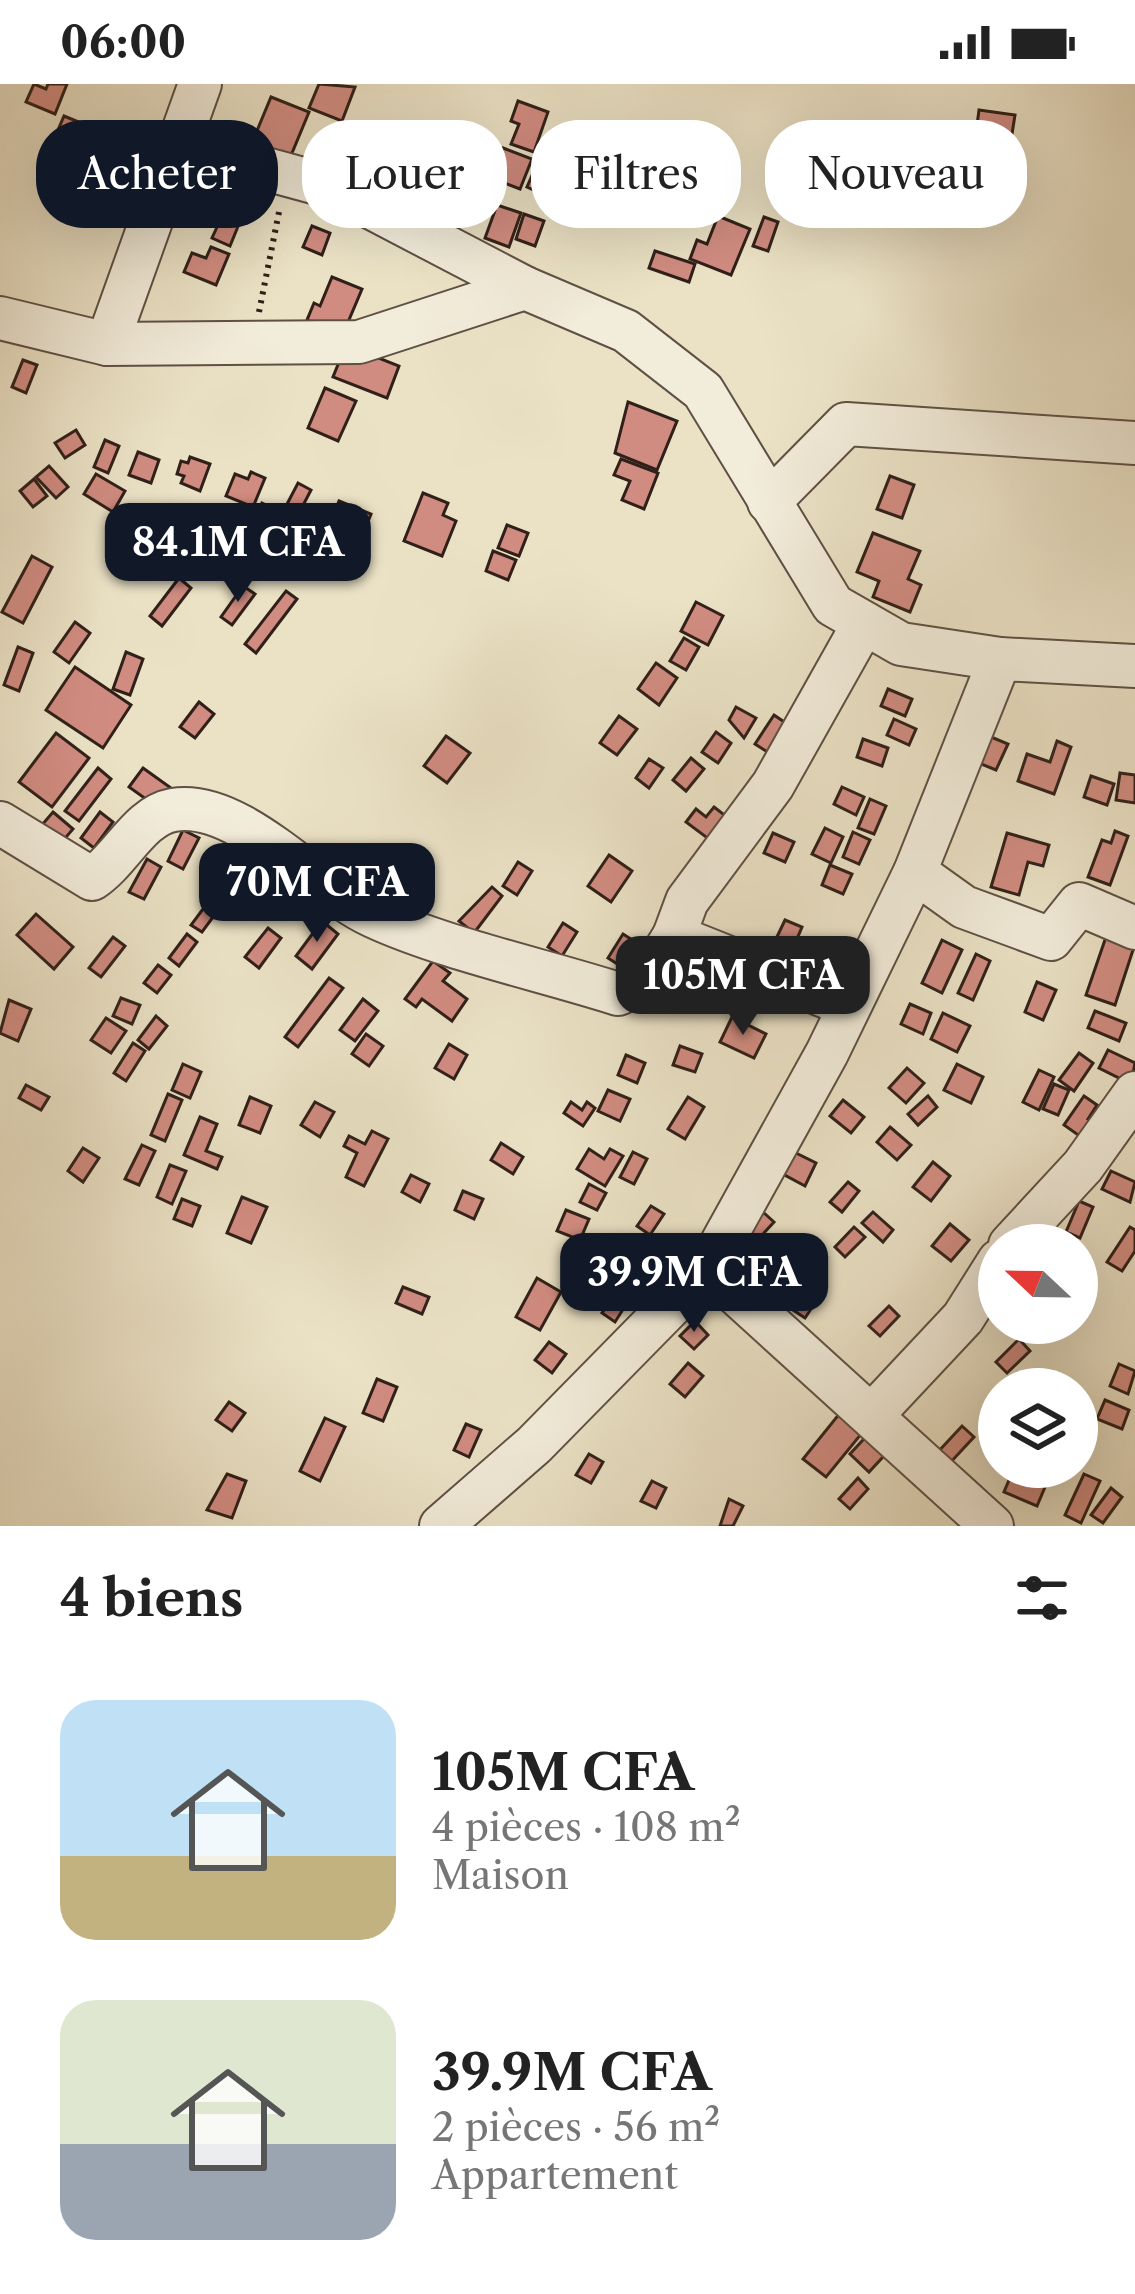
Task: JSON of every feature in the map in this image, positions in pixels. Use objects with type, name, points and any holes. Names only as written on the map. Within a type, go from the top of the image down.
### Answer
[{"type":"street","points":[[186,120],[200,84]]},
{"type":"street","points":[[278,173],[332,187],[525,288],[626,331],[703,391],[833,604],[864,623],[901,644],[1000,659],[1135,666]]},
{"type":"street","points":[[107,344],[148,228]]},
{"type":"street","points":[[0,318],[107,344],[254,339],[359,342],[525,288]]},
{"type":"street","points":[[769,502],[846,424],[1135,443]]},
{"type":"street","points":[[0,823],[92,879],[117,862],[150,818],[177,809],[214,815],[290,857],[370,916],[618,994],[647,980],[674,936],[687,901],[773,784],[864,623]]},
{"type":"street","points":[[441,1526],[534,1445],[708,1268],[797,1109],[915,872],[1000,659]]},
{"type":"street","points":[[915,872],[964,907],[1051,939],[1078,904],[1135,928]]},
{"type":"street","points":[[674,936],[847,1005]]},
{"type":"street","points":[[1029,1224],[1082,1166],[1135,1093]]},
{"type":"street","points":[[708,1268],[992,1526]]},
{"type":"street","points":[[873,1414],[963,1318],[978,1294]]},
{"type":"path","points":[[254,339],[287,175]]},
{"type":"building","points":[[34,84],[46,89],[48,84],[67,84],[55,114],[26,102]]},
{"type":"building","points":[[319,84],[355,87],[342,120],[309,108]]},
{"type":"building","points":[[271,97],[309,112],[287,165],[278,161],[278,120],[261,120]]},
{"type":"building","points":[[518,101],[548,112],[545,120],[531,120],[531,151],[511,144],[519,124],[511,121]]},
{"type":"building","points":[[979,110],[1015,115],[1014,120],[978,120]]},
{"type":"building","points":[[507,150],[531,159],[520,189],[507,184]]},
{"type":"building","points":[[507,208],[521,213],[509,247],[485,238],[489,228],[507,228]]},
{"type":"building","points":[[524,214],[531,216],[531,228],[541,228],[535,246],[516,239]]},
{"type":"building","points":[[765,217],[765,228],[776,228],[768,251],[753,246]]},
{"type":"building","points":[[217,228],[237,228],[230,246],[212,238]]},
{"type":"building","points":[[311,228],[330,233],[322,255],[303,247]]},
{"type":"building","points":[[713,228],[750,229],[731,275],[690,259],[697,240],[707,244]]},
{"type":"building","points":[[211,247],[229,254],[216,285],[184,272],[192,253],[206,258]]},
{"type":"building","points":[[655,251],[695,264],[689,282],[649,268]]},
{"type":"building","points":[[332,277],[362,289],[343,334],[307,320],[314,303],[320,306]]},
{"type":"building","points":[[346,345],[399,366],[387,398],[333,377]]},
{"type":"building","points":[[23,360],[37,365],[26,393],[12,387]]},
{"type":"building","points":[[325,388],[356,401],[338,441],[308,428]]},
{"type":"building","points":[[628,402],[677,421],[657,470],[615,453]]},
{"type":"building","points":[[76,430],[85,445],[65,458],[55,443]]},
{"type":"building","points":[[105,440],[119,446],[108,473],[94,467]]},
{"type":"building","points":[[138,452],[159,460],[151,483],[129,475]]},
{"type":"building","points":[[190,457],[210,464],[200,491],[181,483],[184,476],[177,474],[181,461],[188,463]]},
{"type":"building","points":[[621,459],[658,473],[644,509],[622,500],[630,481],[614,475]]},
{"type":"building","points":[[49,466],[68,487],[56,498],[36,477]]},
{"type":"building","points":[[251,472],[265,478],[253,507],[226,496],[235,474],[248,479]]},
{"type":"building","points":[[96,474],[125,491],[113,512],[84,494]]},
{"type":"building","points":[[890,476],[914,485],[902,518],[877,509]]},
{"type":"building","points":[[34,479],[47,496],[33,507],[20,491]]},
{"type":"building","points":[[298,483],[311,490],[298,515],[285,508]]},
{"type":"building","points":[[423,493],[448,503],[443,515],[456,521],[442,556],[404,541]]},
{"type":"building","points":[[339,501],[371,514],[356,551],[324,538]]},
{"type":"building","points":[[262,503],[295,518],[288,535],[254,521]]},
{"type":"building","points":[[155,510],[173,517],[167,536],[148,530]]},
{"type":"building","points":[[507,525],[528,533],[519,556],[498,548]]},
{"type":"building","points":[[873,533],[920,551],[908,579],[921,585],[910,612],[873,597],[879,581],[857,572]]},
{"type":"building","points":[[133,535],[151,542],[139,573],[122,567]]},
{"type":"building","points":[[187,544],[201,556],[186,576],[172,565]]},
{"type":"building","points":[[493,551],[516,560],[508,580],[486,571]]},
{"type":"building","points":[[32,556],[52,567],[23,623],[2,612]]},
{"type":"building","points":[[179,578],[191,588],[162,626],[150,616]]},
{"type":"building","points":[[243,586],[255,594],[232,625],[221,617]]},
{"type":"building","points":[[286,591],[297,599],[256,653],[245,644]]},
{"type":"building","points":[[696,602],[723,616],[708,645],[681,631]]},
{"type":"building","points":[[75,622],[90,633],[69,663],[54,652]]},
{"type":"building","points":[[684,638],[699,647],[686,670],[670,661]]},
{"type":"building","points":[[18,647],[33,653],[19,691],[4,685]]},
{"type":"building","points":[[126,652],[143,659],[130,695],[113,689]]},
{"type":"building","points":[[656,663],[677,678],[659,705],[638,689]]},
{"type":"building","points":[[75,667],[131,705],[103,748],[46,710]]},
{"type":"building","points":[[888,689],[912,699],[905,716],[881,706]]},
{"type":"building","points":[[199,702],[214,714],[195,738],[180,727]]},
{"type":"building","points":[[736,707],[756,718],[744,738],[729,720]]},
{"type":"building","points":[[774,715],[793,728],[774,756],[755,744]]},
{"type":"building","points":[[619,716],[637,729],[617,755],[600,743]]},
{"type":"building","points":[[894,719],[916,729],[909,745],[887,735]]},
{"type":"building","points":[[716,732],[731,743],[718,763],[702,752]]},
{"type":"building","points":[[56,733],[89,758],[52,807],[19,782]]},
{"type":"building","points":[[984,734],[1008,744],[996,770],[974,761]]},
{"type":"building","points":[[446,736],[470,753],[447,783],[424,766]]},
{"type":"building","points":[[863,739],[888,748],[882,766],[857,757]]},
{"type":"building","points":[[1057,741],[1071,747],[1054,794],[1018,781],[1027,754],[1050,762]]},
{"type":"building","points":[[691,758],[704,769],[686,791],[673,780]]},
{"type":"building","points":[[649,759],[663,768],[649,788],[636,778]]},
{"type":"building","points":[[98,768],[111,779],[79,821],[65,811]]},
{"type":"building","points":[[143,768],[171,788],[157,807],[129,787]]},
{"type":"building","points":[[1120,773],[1135,775],[1135,803],[1116,800]]},
{"type":"building","points":[[1091,776],[1114,784],[1107,805],[1084,797]]},
{"type":"building","points":[[842,787],[864,797],[856,815],[834,804]]},
{"type":"building","points":[[870,799],[886,806],[874,834],[858,828]]},
{"type":"building","points":[[714,807],[727,817],[710,840],[686,822],[696,809],[706,817]]},
{"type":"building","points":[[53,812],[73,829],[61,843],[41,826]]},
{"type":"building","points":[[100,812],[113,822],[94,848],[81,838]]},
{"type":"building","points":[[825,828],[843,837],[831,863],[812,854]]},
{"type":"building","points":[[183,830],[199,838],[183,869],[168,861]]},
{"type":"building","points":[[1115,831],[1128,836],[1110,885],[1088,877],[1102,840],[1111,843]]},
{"type":"building","points":[[853,832],[870,840],[859,864],[843,857]]},
{"type":"building","points":[[773,833],[794,842],[785,862],[764,853]]},
{"type":"building","points":[[1007,833],[1049,845],[1043,866],[1028,862],[1019,895],[991,887]]},
{"type":"building","points":[[242,849],[256,860],[232,893],[217,882]]},
{"type":"building","points":[[609,855],[632,871],[611,902],[588,886]]},
{"type":"building","points":[[147,859],[161,867],[144,899],[129,892]]},
{"type":"building","points":[[518,862],[532,871],[517,895],[503,886]]},
{"type":"building","points":[[830,865],[852,874],[843,894],[822,885]]},
{"type":"building","points":[[492,887],[502,896],[474,933],[459,921]]},
{"type":"building","points":[[212,897],[222,905],[202,932],[191,925]]},
{"type":"building","points":[[36,914],[73,947],[54,969],[17,935]]},
{"type":"building","points":[[785,920],[802,927],[793,948],[775,941]]},
{"type":"building","points":[[322,921],[338,934],[312,969],[296,956]]},
{"type":"building","points":[[563,923],[577,932],[562,956],[548,947]]},
{"type":"building","points":[[268,928],[281,938],[259,968],[245,957]]},
{"type":"building","points":[[187,934],[197,942],[179,966],[169,958]]},
{"type":"building","points":[[623,934],[637,943],[622,967],[608,958]]},
{"type":"building","points":[[1107,934],[1135,944],[1115,1005],[1086,995]]},
{"type":"building","points":[[113,937],[125,946],[101,977],[89,968]]},
{"type":"building","points":[[837,939],[851,946],[841,968],[826,960]]},
{"type":"building","points":[[942,940],[962,950],[942,993],[922,983]]},
{"type":"building","points":[[976,954],[990,961],[973,1000],[958,993]]},
{"type":"building","points":[[433,961],[450,973],[443,981],[467,999],[452,1021],[422,999],[416,1007],[405,999]]},
{"type":"building","points":[[158,965],[171,975],[157,993],[144,983]]},
{"type":"building","points":[[329,978],[343,988],[298,1047],[285,1037]]},
{"type":"building","points":[[1037,982],[1056,990],[1043,1020],[1025,1012]]},
{"type":"building","points":[[121,998],[140,1005],[132,1024],[113,1016]]},
{"type":"building","points":[[363,999],[378,1011],[355,1041],[340,1030]]},
{"type":"building","points":[[9,1000],[31,1009],[18,1041],[0,1033]]},
{"type":"building","points":[[910,1004],[931,1013],[923,1034],[901,1024]]},
{"type":"building","points":[[1095,1011],[1126,1023],[1119,1041],[1088,1028]]},
{"type":"building","points":[[943,1013],[970,1026],[957,1052],[931,1039]]},
{"type":"building","points":[[156,1016],[167,1026],[149,1049],[138,1040]]},
{"type":"building","points":[[732,1017],[766,1034],[754,1058],[720,1042]]},
{"type":"building","points":[[106,1018],[126,1031],[111,1053],[91,1040]]},
{"type":"building","points":[[366,1034],[383,1046],[369,1066],[352,1054]]},
{"type":"building","points":[[133,1043],[145,1051],[126,1081],[114,1073]]},
{"type":"building","points":[[449,1044],[467,1055],[454,1079],[435,1068]]},
{"type":"building","points":[[680,1046],[702,1054],[695,1072],[673,1065]]},
{"type":"building","points":[[1108,1050],[1135,1063],[1131,1084],[1099,1068]]},
{"type":"building","points":[[1079,1053],[1093,1063],[1074,1091],[1059,1080]]},
{"type":"building","points":[[626,1055],[645,1063],[637,1083],[618,1075]]},
{"type":"building","points":[[183,1064],[201,1072],[190,1098],[172,1090]]},
{"type":"building","points":[[957,1064],[983,1077],[971,1103],[944,1090]]},
{"type":"building","points":[[907,1068],[924,1083],[906,1103],[889,1088]]},
{"type":"building","points":[[1039,1070],[1054,1077],[1039,1110],[1023,1102]]},
{"type":"building","points":[[1054,1084],[1069,1090],[1058,1115],[1043,1109]]},
{"type":"building","points":[[26,1085],[49,1097],[41,1110],[19,1098]]},
{"type":"building","points":[[608,1090],[630,1099],[620,1121],[598,1111]]},
{"type":"building","points":[[168,1094],[182,1100],[165,1141],[151,1135]]},
{"type":"building","points":[[928,1096],[937,1107],[918,1125],[908,1114]]},
{"type":"building","points":[[1084,1096],[1097,1105],[1088,1119],[1099,1126],[1088,1142],[1064,1125]]},
{"type":"building","points":[[250,1097],[271,1106],[260,1133],[239,1125]]},
{"type":"building","points":[[688,1097],[704,1107],[685,1139],[668,1129]]},
{"type":"building","points":[[843,1100],[864,1117],[851,1133],[830,1116]]},
{"type":"building","points":[[315,1102],[334,1112],[320,1137],[301,1125]]},
{"type":"building","points":[[571,1102],[582,1110],[587,1102],[595,1108],[583,1126],[564,1113]]},
{"type":"building","points":[[200,1117],[217,1124],[206,1151],[222,1157],[217,1169],[184,1155]]},
{"type":"building","points":[[890,1127],[911,1145],[897,1160],[877,1142]]},
{"type":"building","points":[[372,1131],[388,1139],[364,1186],[346,1177],[357,1153],[344,1146],[349,1136],[365,1144]]},
{"type":"building","points":[[501,1143],[523,1157],[513,1174],[491,1160]]},
{"type":"building","points":[[142,1145],[155,1151],[139,1185],[125,1179]]},
{"type":"building","points":[[83,1148],[99,1158],[83,1182],[68,1171]]},
{"type":"building","points":[[589,1149],[604,1159],[610,1149],[623,1156],[605,1186],[577,1169]]},
{"type":"building","points":[[792,1151],[816,1163],[805,1186],[781,1173]]},
{"type":"building","points":[[633,1152],[647,1159],[634,1184],[620,1177]]},
{"type":"building","points":[[933,1162],[950,1176],[931,1201],[913,1187]]},
{"type":"building","points":[[170,1165],[186,1171],[172,1204],[157,1197]]},
{"type":"building","points":[[1111,1171],[1135,1182],[1130,1202],[1102,1189]]},
{"type":"building","points":[[411,1175],[429,1184],[420,1202],[402,1192]]},
{"type":"building","points":[[848,1182],[859,1191],[842,1212],[830,1202]]},
{"type":"building","points":[[589,1184],[606,1193],[597,1210],[580,1202]]},
{"type":"building","points":[[463,1191],[483,1199],[474,1219],[455,1210]]},
{"type":"building","points":[[242,1197],[267,1207],[251,1243],[227,1233]]},
{"type":"building","points":[[182,1199],[200,1206],[192,1226],[174,1219]]},
{"type":"building","points":[[1079,1201],[1093,1207],[1086,1224],[1069,1224]]},
{"type":"building","points":[[651,1206],[664,1214],[650,1235],[637,1226]]},
{"type":"building","points":[[566,1210],[589,1219],[580,1240],[557,1231]]},
{"type":"building","points":[[763,1212],[774,1222],[752,1246],[741,1236]]},
{"type":"building","points":[[873,1212],[893,1230],[883,1242],[862,1223]]},
{"type":"building","points":[[950,1224],[969,1240],[951,1261],[932,1246]]},
{"type":"building","points":[[854,1227],[865,1237],[845,1257],[835,1247]]},
{"type":"building","points":[[1130,1227],[1135,1230],[1135,1251],[1122,1271],[1107,1262]]},
{"type":"building","points":[[762,1265],[778,1270],[770,1294],[737,1284],[742,1269],[759,1275]]},
{"type":"building","points":[[537,1278],[561,1292],[540,1330],[516,1317]]},
{"type":"building","points":[[403,1287],[429,1297],[422,1314],[396,1303]]},
{"type":"building","points":[[804,1287],[819,1297],[805,1318],[790,1308]]},
{"type":"building","points":[[617,1292],[629,1300],[615,1322],[602,1313]]},
{"type":"building","points":[[889,1306],[899,1316],[880,1336],[869,1326]]},
{"type":"building","points":[[695,1321],[708,1335],[694,1349],[680,1336]]},
{"type":"building","points":[[549,1342],[566,1354],[552,1373],[535,1360]]},
{"type":"building","points":[[1014,1344],[1024,1344],[1030,1351],[1012,1368],[996,1362]]},
{"type":"building","points":[[688,1363],[703,1376],[685,1397],[670,1384]]},
{"type":"building","points":[[1119,1364],[1135,1371],[1128,1394],[1110,1386]]},
{"type":"building","points":[[377,1379],[397,1387],[383,1421],[363,1413]]},
{"type":"building","points":[[1105,1400],[1129,1410],[1122,1429],[1098,1417]]},
{"type":"building","points":[[229,1402],[245,1413],[232,1431],[216,1420]]},
{"type":"building","points":[[848,1403],[871,1422],[826,1477],[803,1459]]},
{"type":"building","points":[[325,1418],[345,1427],[320,1481],[300,1471]]},
{"type":"building","points":[[466,1424],[481,1430],[469,1457],[454,1450]]},
{"type":"building","points":[[962,1426],[974,1437],[949,1464],[937,1453]]},
{"type":"building","points":[[875,1427],[894,1445],[869,1472],[850,1454]]},
{"type":"building","points":[[589,1454],[603,1462],[591,1483],[576,1475]]},
{"type":"building","points":[[227,1474],[246,1481],[232,1518],[207,1510]]},
{"type":"building","points":[[858,1478],[868,1489],[850,1509],[839,1499]]},
{"type":"building","points":[[652,1481],[666,1488],[656,1508],[641,1501]]},
{"type":"building","points":[[1006,1488],[1045,1488],[1037,1506],[1004,1492]]},
{"type":"building","points":[[1078,1488],[1097,1488],[1081,1523],[1065,1515]]},
{"type":"building","points":[[1111,1488],[1122,1497],[1103,1523],[1091,1515]]},
{"type":"building","points":[[729,1499],[743,1506],[733,1526],[720,1526]]}]
